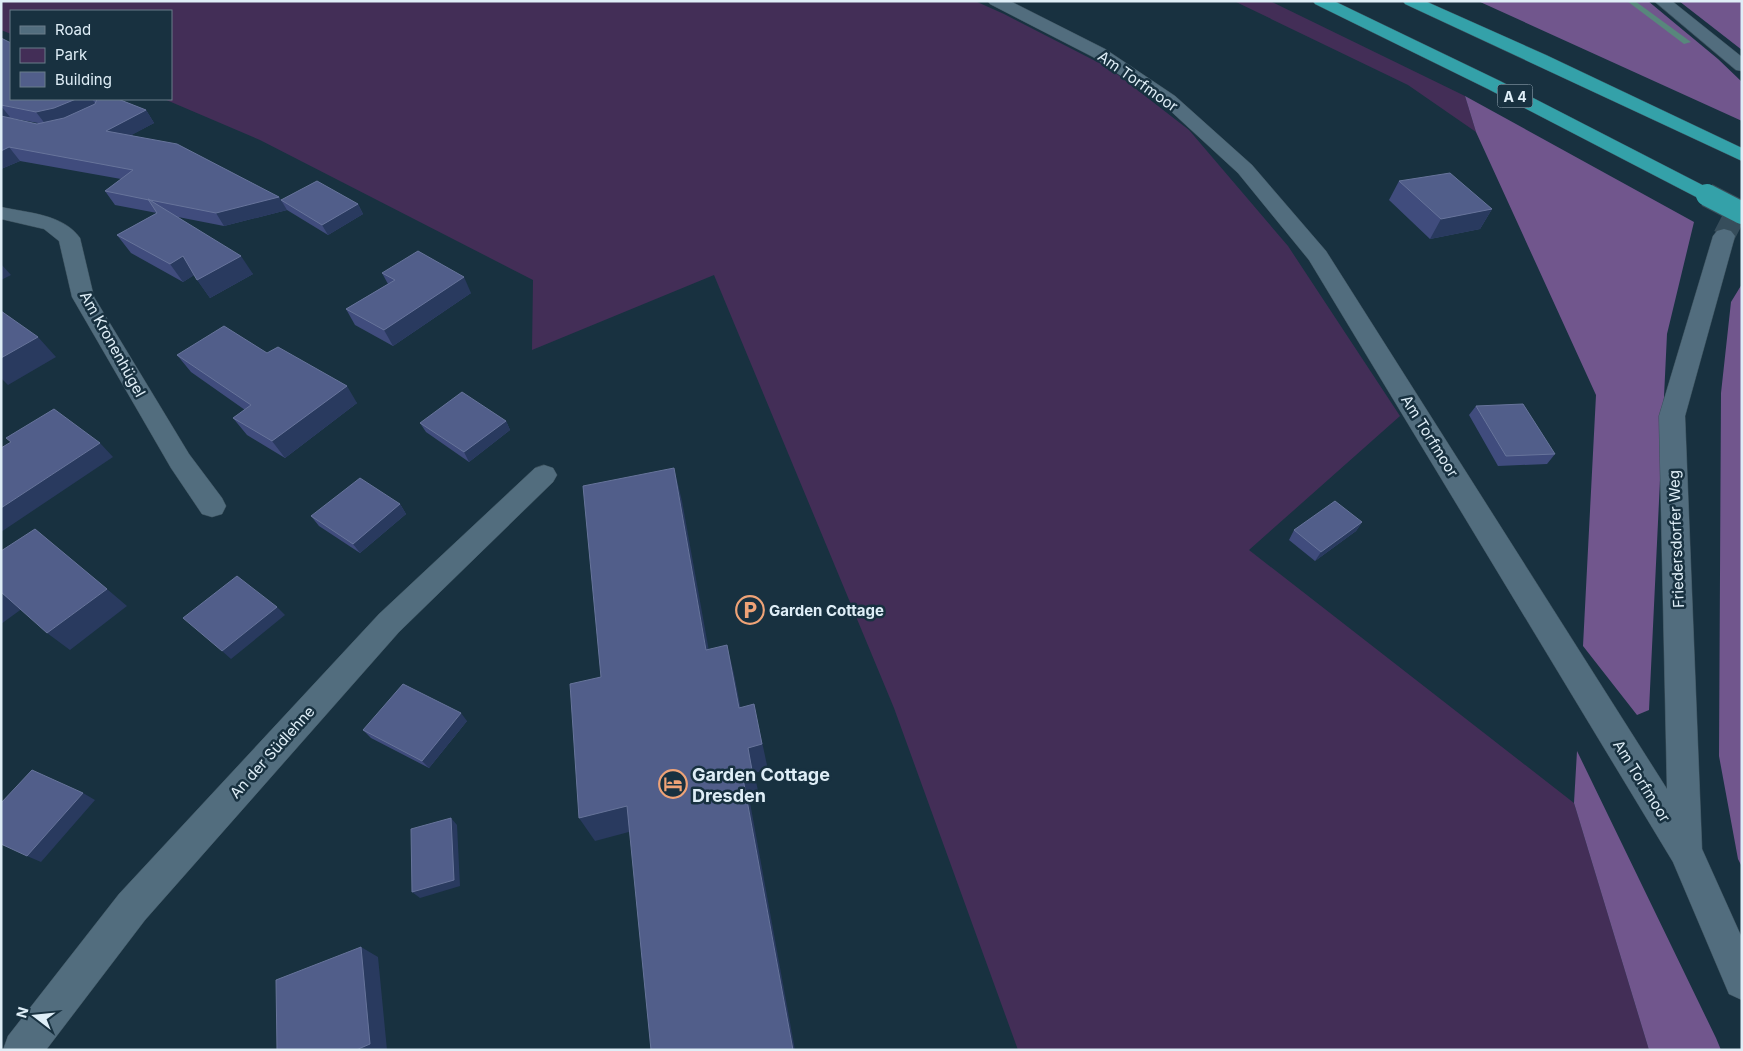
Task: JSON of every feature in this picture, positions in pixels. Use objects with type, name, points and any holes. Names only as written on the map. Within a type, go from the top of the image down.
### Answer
[{"type":"highway","name":"A 4","points":[[1321,1],[1494,85],[1742,213]]},
{"type":"highway","points":[[1411,1],[1540,59],[1736,152]]},
{"type":"street","name":"Am Torfmoor","points":[[996,1],[1099,53],[1169,100],[1245,169],[1318,256],[1685,850],[1742,981]]},
{"type":"street","points":[[1662,1],[1742,66]]},
{"type":"street","name":"Am Kronenhügel","points":[[1,213],[51,224],[69,238],[83,297],[180,461],[212,506]]},
{"type":"street","name":"Friedersdorfer Weg","points":[[1685,850],[1672,416],[1724,236]]},
{"type":"street","name":"An der Südlehne","points":[[22,1050],[132,907],[376,638],[544,475]]},
{"type":"green space","points":[[1,1],[975,1],[1109,68],[1189,130],[1288,246],[1400,416],[1249,550],[1574,803],[1649,1050],[1018,1050],[894,708],[714,275],[532,350],[533,280],[260,140],[166,100],[172,100],[172,10],[10,10],[10,34],[1,30]]},
{"type":"green space","points":[[1234,1],[1270,1],[1465,96],[1476,132],[1408,85]]},
{"type":"shaded area","points":[[1478,1],[1648,1],[1718,59],[1742,82],[1742,121]]},
{"type":"shaded area","points":[[1679,1],[1742,1],[1742,50]]},
{"type":"shaded area","points":[[1465,96],[1694,222],[1667,334],[1649,710],[1637,715],[1583,646],[1596,395],[1476,132]]},
{"type":"shaded area","points":[[1742,284],[1742,867],[1738,859],[1719,756],[1721,393],[1731,302]]},
{"type":"shaded area","points":[[1577,751],[1721,1050],[1649,1050],[1574,803]]},
{"type":"building","points":[[1,38],[10,42],[10,100],[74,100],[54,108],[36,112],[1,105]]},
{"type":"building","points":[[97,100],[121,100],[146,110],[106,131],[177,144],[279,197],[216,213],[105,191],[133,170],[9,147],[1,151],[1,116],[37,124],[64,118],[95,104]]},
{"type":"building","points":[[1450,173],[1492,209],[1441,219],[1399,181]]},
{"type":"building","points":[[317,181],[358,204],[322,225],[281,200]]},
{"type":"building","points":[[148,199],[241,256],[197,280],[183,256],[170,264],[117,235],[157,213]]},
{"type":"building","points":[[418,251],[464,277],[384,330],[346,309],[395,280],[382,273]]},
{"type":"building","points":[[1,311],[38,337],[1,358]]},
{"type":"building","points":[[224,326],[267,353],[278,347],[347,386],[272,441],[233,418],[251,405],[177,355]]},
{"type":"building","points":[[462,392],[506,421],[464,452],[420,423]]},
{"type":"building","points":[[1523,404],[1555,454],[1506,456],[1476,406]]},
{"type":"building","points":[[54,409],[100,443],[1,508],[1,448],[11,442],[6,438]]},
{"type":"building","name":"Garden Cottage Dresden","points":[[674,468],[706,650],[727,645],[739,708],[754,704],[762,744],[748,748],[752,770],[742,773],[793,1050],[651,1050],[627,806],[579,818],[570,684],[601,677],[583,486]]},
{"type":"building","points":[[360,478],[400,504],[353,544],[311,516]]},
{"type":"building","points":[[1335,501],[1362,522],[1321,552],[1294,530]]},
{"type":"building","points":[[35,529],[107,589],[47,633],[1,592],[1,551]]},
{"type":"building","points":[[237,576],[277,607],[222,651],[183,618]]},
{"type":"building","points":[[403,684],[461,713],[422,761],[363,730]]},
{"type":"building","points":[[32,770],[83,793],[27,856],[1,844],[1,803]]},
{"type":"building","points":[[451,818],[454,880],[412,892],[411,829]]},
{"type":"building","points":[[361,947],[370,1044],[356,1050],[277,1050],[276,980]]},
{"type":"waterway","points":[[1630,1],[1687,42]]},
{"type":"tunnel","points":[[1724,236],[1742,201]]},
{"type":"place","name":"Garden Cottage","points":[[750,610]]},
{"type":"place","name":"Garden Cottage Dresden","points":[[673,784]]}]
